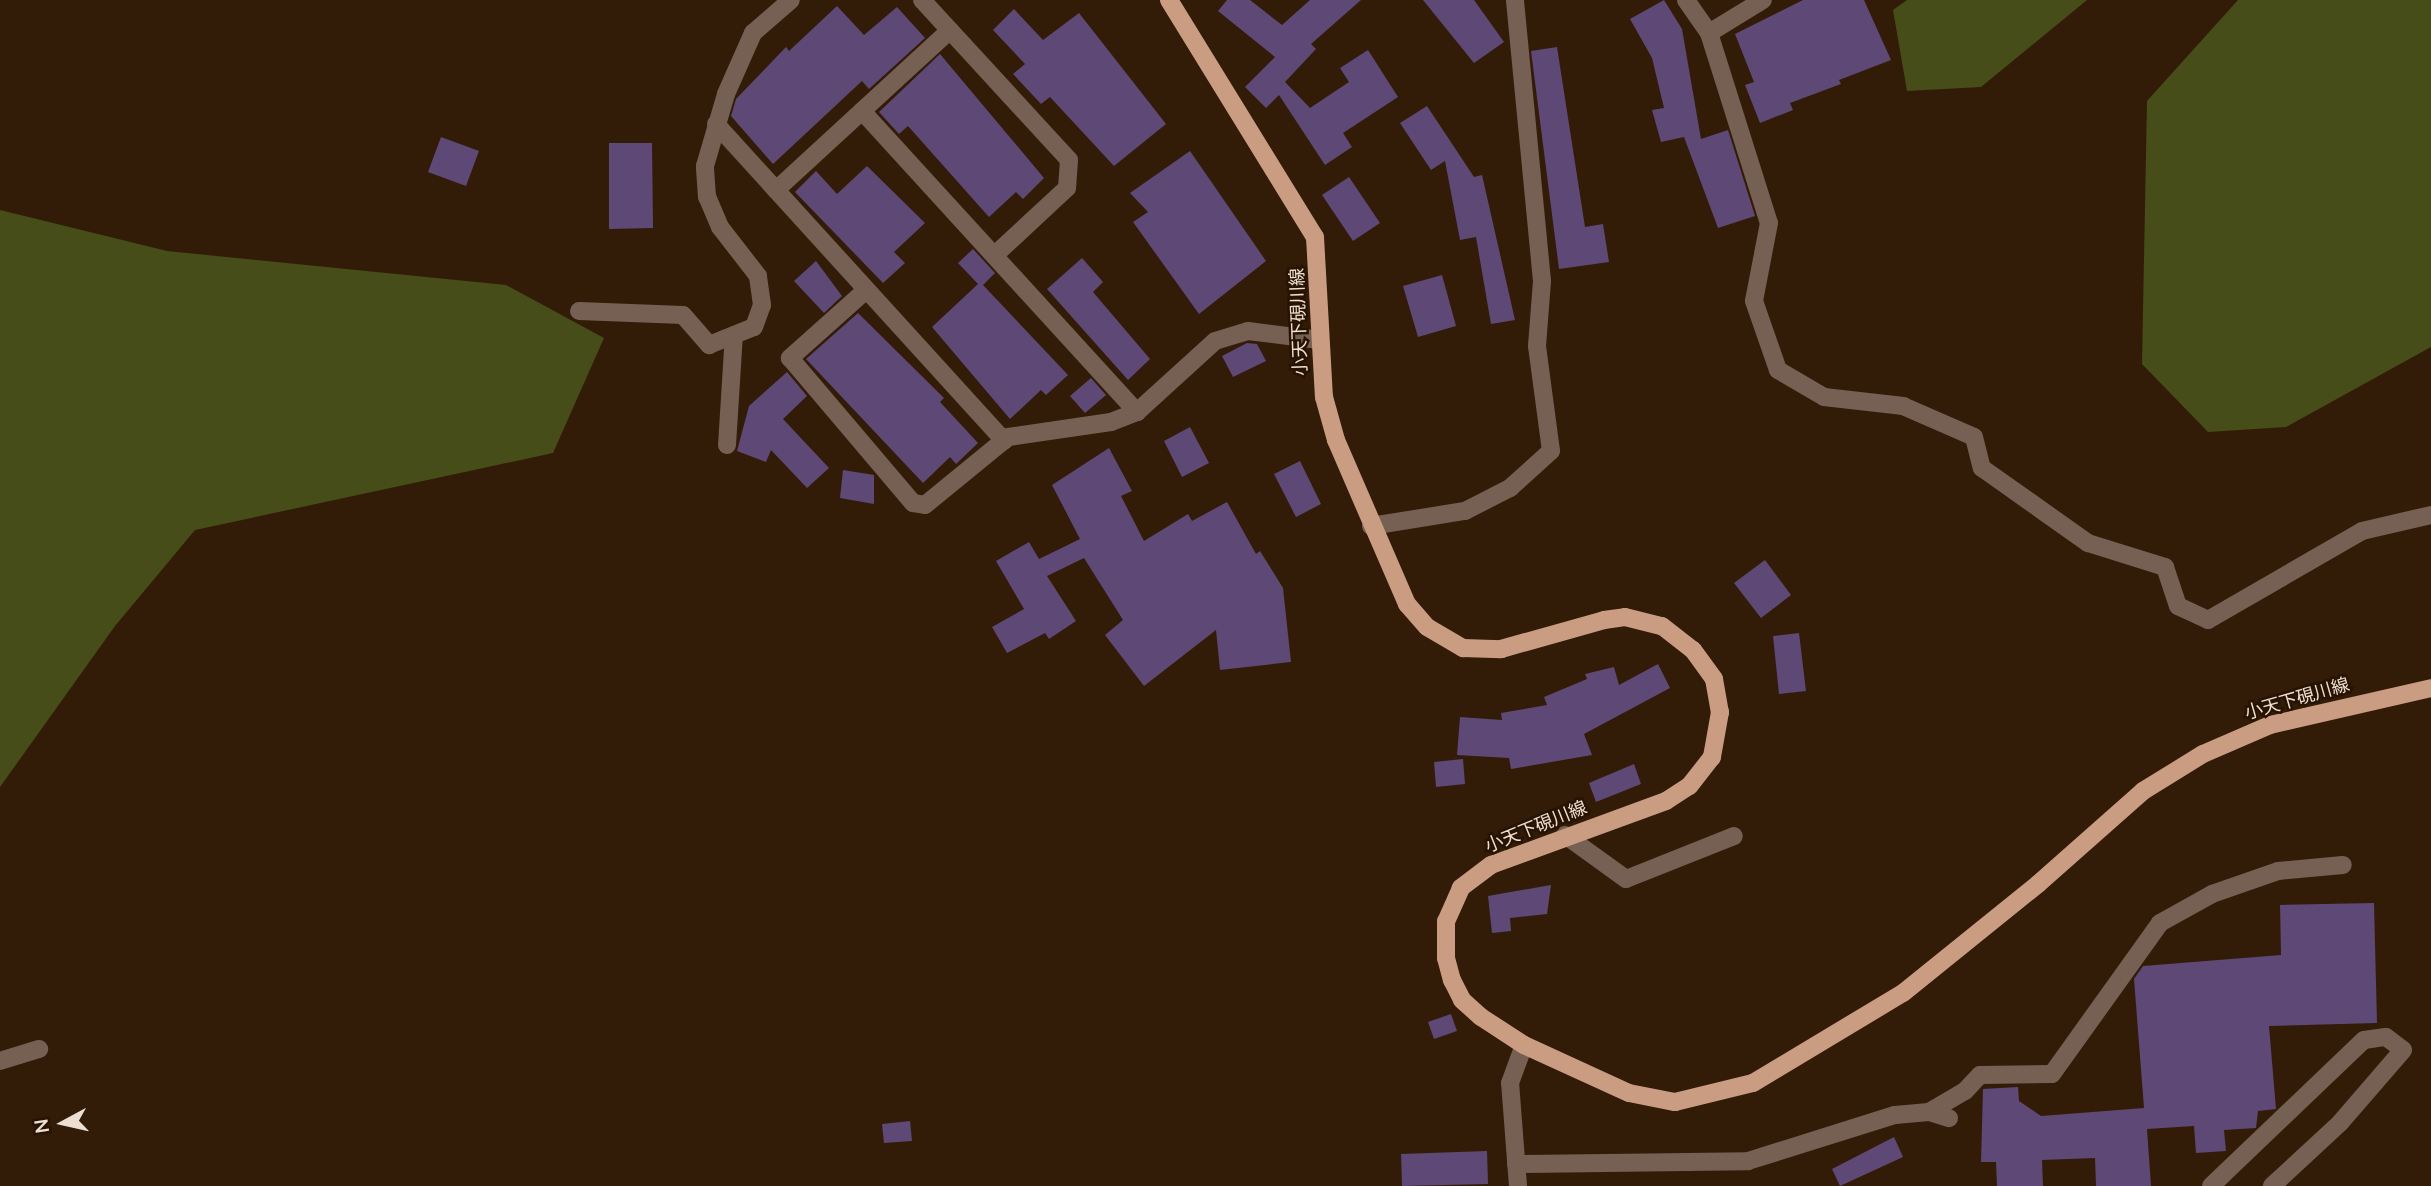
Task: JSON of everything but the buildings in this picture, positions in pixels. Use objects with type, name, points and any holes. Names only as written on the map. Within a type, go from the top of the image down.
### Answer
[{"type":"main road","name":"小天下硯川線","points":[[1169,0],[1315,237],[1319,340],[1333,430],[1371,526],[1407,604],[1427,627],[1463,648],[1501,649],[1625,617],[1662,626],[1693,650],[1714,679],[1720,712],[1712,757],[1689,786],[1666,801],[1565,835],[1491,866],[1461,888],[1446,921],[1446,958],[1462,1000],[1524,1045],[1629,1093],[1675,1102],[1753,1083],[1903,993],[2038,884],[2143,791],[2203,754],[2270,725],[2431,688]]},
{"type":"street","points":[[579,311],[683,315],[709,345],[754,327],[762,305],[758,276],[720,227],[707,197],[705,166],[716,124],[753,33],[791,0]]},
{"type":"street","points":[[922,0],[1069,160],[1067,188],[995,255]]},
{"type":"street","points":[[1371,526],[1465,511],[1510,488],[1551,451],[1537,346],[1542,281],[1515,0]]},
{"type":"street","points":[[1685,0],[1709,33],[1769,223],[1754,301],[1778,370],[1824,397],[1903,406],[1974,437],[1982,468],[2088,544],[2165,567],[2178,606],[2208,620],[2362,531],[2431,515]]},
{"type":"street","points":[[1709,33],[1763,0]]},
{"type":"street","points":[[776,190],[950,30]]},
{"type":"street","points":[[863,111],[1137,412]]},
{"type":"street","points":[[716,124],[1004,441]]},
{"type":"street","points":[[865,291],[790,358],[913,503],[925,505],[1004,441],[1111,422],[1137,412],[1215,341],[1248,331],[1319,340]]},
{"type":"street","points":[[727,445],[734,335]]},
{"type":"street","points":[[1565,835],[1626,879],[1734,836]]},
{"type":"street","points":[[1928,1112],[1965,1091],[1980,1074],[2052,1074],[2160,923],[2212,894],[2278,871],[2343,864]]},
{"type":"street","points":[[2211,1186],[2364,1040],[2386,1037],[2403,1050],[2340,1123],[2272,1186]]},
{"type":"street","points":[[1517,1186],[1510,1083],[1524,1045]]},
{"type":"street","points":[[0,1061],[39,1049]]},
{"type":"street","points":[[1516,1164],[1748,1161],[1895,1115],[1928,1112],[1949,1118]]},
{"type":"green space","points":[[1907,0],[2087,0],[1981,87],[1907,91],[1893,10]]},
{"type":"green space","points":[[2238,0],[2431,0],[2431,347],[2286,427],[2208,432],[2142,364],[2147,101]]},
{"type":"green space","points":[[0,210],[167,251],[506,285],[604,338],[553,453],[195,530],[115,626],[0,787]]}]
